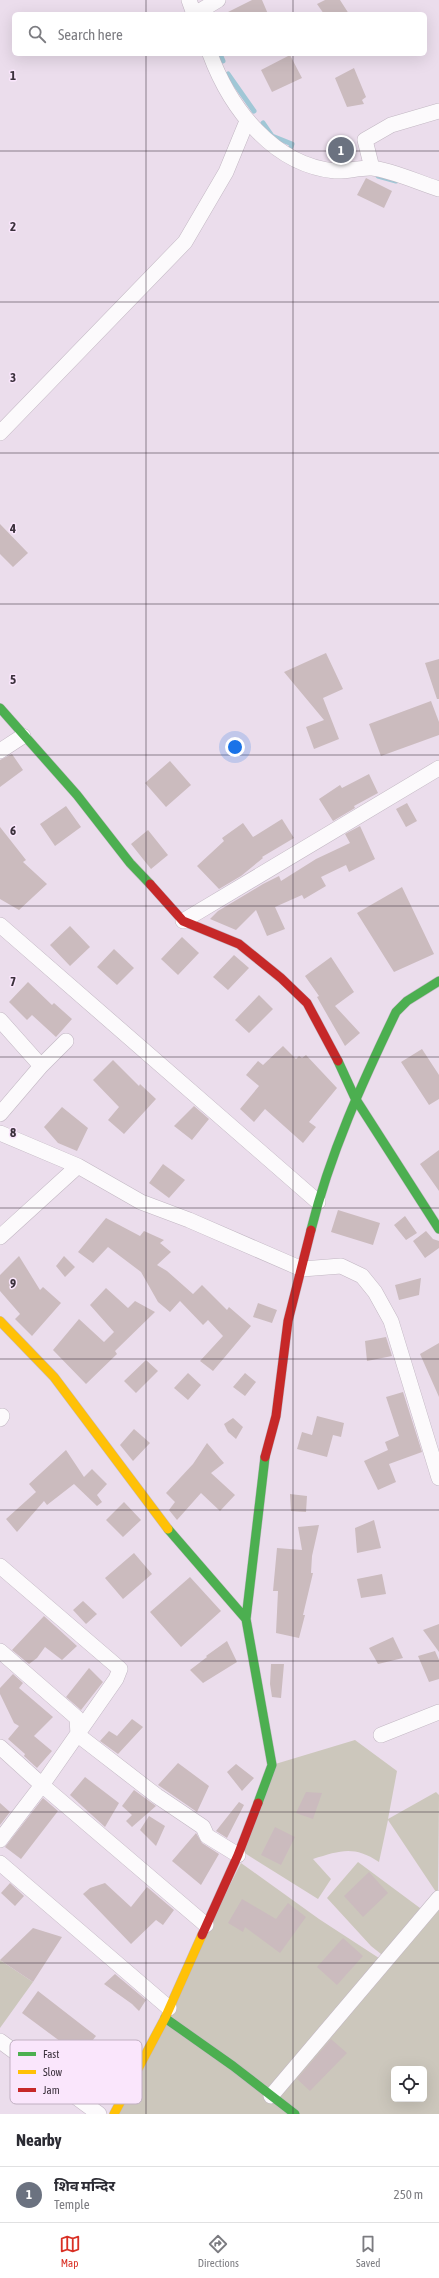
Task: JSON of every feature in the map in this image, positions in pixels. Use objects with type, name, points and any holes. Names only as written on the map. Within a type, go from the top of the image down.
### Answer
[{"type":"street","points":[[189,0],[194,12]]},
{"type":"street","points":[[198,12],[218,0]]},
{"type":"street","points":[[211,56],[217,73],[247,121],[271,145],[315,166],[336,171],[372,168],[439,189]]},
{"type":"street","points":[[372,168],[365,140],[387,127],[439,111]]},
{"type":"street","points":[[0,433],[185,242],[226,172],[247,121]]},
{"type":"street","points":[[0,708],[23,736],[77,795],[130,863],[183,921],[239,944],[281,978],[307,1003],[328,1039],[355,1098],[439,1229]]},
{"type":"street","points":[[0,751],[23,736]]},
{"type":"street","points":[[183,921],[439,768]]},
{"type":"street","points":[[0,925],[318,1202]]},
{"type":"street","points":[[142,2061],[167,2013],[238,1855],[272,1765],[246,1619],[264,1462],[276,1416],[288,1321],[318,1202],[355,1098],[396,1012],[407,1001],[439,981]]},
{"type":"street","points":[[0,1020],[41,1066]]},
{"type":"street","points":[[0,1114],[41,1066],[66,1042]]},
{"type":"street","points":[[0,1133],[78,1166],[141,1202],[189,1220],[302,1269],[341,1266],[362,1276],[375,1292],[391,1321],[439,1478]]},
{"type":"street","points":[[0,1237],[78,1166]]},
{"type":"street","points":[[2,1323],[54,1377],[178,1542],[246,1619]]},
{"type":"street","points":[[0,1566],[120,1669],[116,1680],[78,1735],[0,1840]]},
{"type":"street","points":[[0,1651],[77,1718],[78,1735],[157,1796],[203,1827],[207,1836],[238,1855]]},
{"type":"street","points":[[381,1735],[439,1712]]},
{"type":"street","points":[[0,1747],[42,1785],[206,1924]]},
{"type":"street","points":[[0,1863],[167,2013],[295,2114]]},
{"type":"street","points":[[271,2096],[439,1898]]},
{"type":"street","points":[[0,2041],[10,2048]]},
{"type":"street","points":[[85,2104],[98,2114]]},
{"type":"street","points":[[114,2114],[119,2104]]},
{"type":"shaded area","points":[[355,1740],[397,1771],[388,1819],[436,1792],[439,1795],[438,1895],[388,1820],[379,1862],[362,1853],[354,1851],[339,1852],[313,1859],[331,1879],[318,1899],[243,1852],[272,1765]]},
{"type":"shaded area","points":[[358,1862],[424,1911],[386,1958],[371,1946],[327,1898]]},
{"type":"shaded area","points":[[241,1863],[319,1919],[385,1962],[439,1904],[439,2114],[114,2114],[119,2104],[142,2104],[142,2059]]},
{"type":"shaded area","points":[[0,1960],[33,1982],[0,2028]]},
{"type":"building","points":[[252,0],[262,0],[267,12],[228,12]]},
{"type":"building","points":[[325,0],[340,0],[348,12],[323,12],[317,4]]},
{"type":"building","points":[[291,56],[302,78],[272,92],[261,70]]},
{"type":"building","points":[[354,68],[366,97],[362,100],[364,104],[347,107],[335,78]]},
{"type":"building","points":[[341,144],[351,156],[339,162],[330,149]]},
{"type":"building","points":[[366,178],[392,191],[384,208],[357,195]]},
{"type":"building","points":[[0,524],[28,553],[13,567],[0,554]]},
{"type":"building","points":[[326,653],[343,689],[323,698],[339,739],[314,749],[306,727],[324,720],[284,672]]},
{"type":"building","points":[[439,659],[439,699],[437,699],[425,663]]},
{"type":"building","points":[[431,701],[439,722],[439,735],[381,756],[369,724]]},
{"type":"building","points":[[12,754],[23,770],[0,787],[0,760]]},
{"type":"building","points":[[170,761],[191,785],[166,807],[145,783]]},
{"type":"building","points":[[369,774],[378,793],[354,806],[355,808],[333,821],[319,799],[340,785],[342,788]]},
{"type":"building","points":[[407,803],[417,821],[406,827],[396,809]]},
{"type":"building","points":[[66,806],[81,827],[55,846],[40,824]]},
{"type":"building","points":[[282,819],[294,838],[262,857],[263,858],[241,876],[219,889],[197,866],[224,841],[222,838],[243,823],[253,837]]},
{"type":"building","points":[[360,826],[375,859],[349,872],[346,865],[321,877],[326,886],[304,899],[302,895],[275,907],[285,929],[267,936],[256,910],[236,930],[210,919],[218,911],[263,884],[279,876],[281,881],[316,859],[350,843],[345,834]]},
{"type":"building","points":[[0,827],[26,860],[23,862],[47,884],[19,910],[0,899]]},
{"type":"building","points":[[148,830],[168,855],[151,869],[131,844]]},
{"type":"building","points":[[402,887],[434,954],[394,972],[357,913]]},
{"type":"building","points":[[70,926],[90,947],[70,966],[50,945]]},
{"type":"building","points":[[182,937],[199,953],[178,975],[161,959]]},
{"type":"building","points":[[114,949],[134,968],[117,985],[97,967]]},
{"type":"building","points":[[234,955],[249,968],[228,990],[213,977]]},
{"type":"building","points":[[331,957],[354,992],[335,1006],[360,1033],[345,1046],[317,997],[319,996],[305,976]]},
{"type":"building","points":[[28,982],[52,1005],[54,1003],[72,1019],[56,1037],[32,1015],[27,1020],[9,1002]]},
{"type":"building","points":[[259,995],[273,1009],[249,1033],[235,1020]]},
{"type":"building","points":[[283,1046],[296,1059],[299,1056],[302,1058],[306,1055],[337,1088],[309,1122],[316,1127],[303,1143],[265,1109],[254,1122],[240,1109],[259,1086],[246,1075],[258,1061],[263,1065]]},
{"type":"building","points":[[422,1049],[439,1075],[439,1099],[429,1105],[401,1062]]},
{"type":"building","points":[[113,1060],[139,1086],[140,1084],[156,1099],[124,1134],[108,1120],[119,1107],[93,1080]]},
{"type":"building","points":[[194,1106],[209,1119],[192,1140],[174,1126]]},
{"type":"building","points":[[62,1107],[88,1128],[77,1151],[58,1143],[44,1127]]},
{"type":"building","points":[[439,1150],[439,1191],[420,1164]]},
{"type":"building","points":[[163,1164],[185,1180],[169,1198],[149,1183]]},
{"type":"building","points":[[338,1210],[380,1223],[373,1245],[331,1232]]},
{"type":"building","points":[[405,1216],[417,1233],[406,1240],[394,1225]]},
{"type":"building","points":[[106,1218],[140,1236],[144,1231],[164,1240],[160,1243],[171,1252],[157,1265],[167,1271],[193,1294],[202,1285],[227,1310],[229,1307],[251,1326],[213,1371],[200,1361],[223,1336],[208,1320],[203,1325],[180,1301],[170,1312],[158,1302],[141,1272],[108,1247],[93,1263],[78,1252]]},
{"type":"building","points":[[426,1231],[433,1239],[439,1241],[439,1248],[425,1258],[413,1241]]},
{"type":"building","points":[[19,1256],[40,1290],[43,1287],[61,1303],[32,1336],[15,1319],[20,1314],[0,1291],[0,1275]]},
{"type":"building","points":[[64,1256],[75,1267],[65,1277],[56,1266]]},
{"type":"building","points":[[421,1278],[419,1295],[399,1300],[395,1285]]},
{"type":"building","points":[[106,1288],[128,1308],[135,1301],[155,1312],[115,1351],[117,1354],[86,1384],[53,1350],[79,1319],[104,1342],[114,1332],[90,1305]]},
{"type":"building","points":[[258,1303],[277,1310],[272,1323],[253,1317]]},
{"type":"building","points":[[386,1337],[392,1356],[367,1361],[365,1341]]},
{"type":"building","points":[[439,1343],[439,1397],[420,1354]]},
{"type":"building","points":[[146,1360],[158,1371],[136,1393],[124,1381]]},
{"type":"building","points":[[188,1373],[201,1385],[188,1400],[174,1388]]},
{"type":"building","points":[[245,1373],[256,1382],[245,1396],[233,1387]]},
{"type":"building","points":[[403,1392],[422,1452],[389,1464],[396,1482],[378,1490],[364,1461],[388,1450],[385,1442],[399,1436],[386,1397]]},
{"type":"building","points":[[317,1416],[344,1423],[341,1437],[333,1435],[327,1457],[297,1449],[302,1432],[312,1435]]},
{"type":"building","points":[[233,1418],[243,1427],[236,1439],[228,1432],[224,1424]]},
{"type":"building","points":[[134,1429],[150,1443],[133,1461],[120,1445]]},
{"type":"building","points":[[207,1443],[224,1463],[211,1473],[235,1495],[220,1511],[201,1493],[177,1520],[169,1510],[175,1502],[166,1493],[193,1464]]},
{"type":"building","points":[[66,1450],[84,1477],[92,1469],[107,1484],[97,1495],[102,1502],[97,1506],[74,1484],[47,1505],[44,1501],[17,1532],[6,1519],[36,1492],[29,1484]]},
{"type":"building","points":[[290,1494],[307,1496],[306,1512],[291,1511]]},
{"type":"building","points":[[124,1502],[141,1520],[123,1537],[106,1520]]},
{"type":"building","points":[[374,1520],[381,1548],[357,1553],[355,1528]]},
{"type":"building","points":[[319,1525],[312,1556],[311,1573],[313,1573],[299,1638],[276,1633],[278,1591],[273,1591],[277,1548],[302,1550],[298,1527]]},
{"type":"building","points":[[134,1553],[152,1574],[123,1599],[105,1578]]},
{"type":"building","points":[[382,1574],[386,1594],[361,1598],[357,1579]]},
{"type":"building","points":[[190,1577],[221,1611],[181,1647],[150,1612]]},
{"type":"building","points":[[83,1601],[97,1614],[86,1624],[73,1610]]},
{"type":"building","points":[[44,1616],[77,1646],[62,1660],[45,1647],[37,1658],[29,1664],[12,1650]]},
{"type":"building","points":[[439,1624],[439,1652],[423,1630]]},
{"type":"building","points":[[393,1637],[403,1658],[378,1664],[369,1648]]},
{"type":"building","points":[[227,1641],[237,1662],[203,1683],[190,1670]]},
{"type":"building","points":[[435,1651],[439,1660],[439,1679],[429,1682],[418,1656]]},
{"type":"building","points":[[271,1664],[284,1664],[281,1698],[272,1697],[270,1684]]},
{"type":"building","points":[[89,1668],[103,1682],[81,1710],[66,1697]]},
{"type":"building","points":[[13,1674],[23,1683],[19,1688],[53,1717],[34,1736],[52,1751],[37,1768],[24,1756],[25,1754],[8,1739],[19,1726],[14,1723],[0,1694],[0,1688]]},
{"type":"building","points":[[132,1719],[143,1727],[118,1754],[100,1741],[109,1731],[117,1736]]},
{"type":"building","points":[[178,1763],[209,1786],[197,1812],[158,1785]]},
{"type":"building","points":[[236,1764],[254,1778],[242,1791],[227,1772]]},
{"type":"building","points":[[85,1777],[119,1803],[105,1827],[70,1795]]},
{"type":"building","points":[[134,1790],[156,1806],[132,1827],[126,1821],[132,1815],[122,1806]]},
{"type":"building","points":[[306,1792],[322,1793],[313,1819],[296,1813]]},
{"type":"building","points":[[43,1798],[58,1811],[21,1859],[5,1847]]},
{"type":"building","points":[[239,1802],[244,1805],[227,1838],[216,1831]]},
{"type":"building","points":[[0,1803],[10,1812],[0,1825]]},
{"type":"building","points":[[149,1816],[165,1826],[156,1846],[140,1830]]},
{"type":"building","points":[[275,1827],[295,1837],[281,1865],[261,1855]]},
{"type":"building","points":[[196,1833],[202,1843],[219,1854],[201,1885],[172,1861]]},
{"type":"building","points":[[369,1872],[388,1893],[363,1917],[344,1896]]},
{"type":"building","points":[[10,1883],[24,1896],[15,1906],[1,1893]]},
{"type":"building","points":[[105,1883],[131,1907],[147,1887],[174,1910],[163,1925],[156,1920],[131,1944],[83,1894],[90,1888]]},
{"type":"building","points":[[242,1899],[276,1919],[288,1903],[306,1917],[280,1953],[245,1927],[243,1932],[228,1923]]},
{"type":"building","points":[[33,1928],[62,1937],[33,1982],[0,1960]]},
{"type":"building","points":[[343,1938],[363,1956],[337,1985],[317,1967]]},
{"type":"building","points":[[115,1974],[146,2000],[139,2011],[132,2004],[104,1984]]},
{"type":"building","points":[[38,1991],[96,2036],[93,2040],[58,2040],[22,2013]]},
{"type":"building","points":[[331,2039],[347,2053],[310,2091],[297,2079]]},
{"type":"waterway","points":[[221,56],[223,61]]},
{"type":"waterway","points":[[228,74],[254,111]]},
{"type":"waterway","points":[[263,123],[272,136],[292,144],[289,153]]},
{"type":"waterway","points":[[378,176],[396,181]]},
{"type":"traffic: fast","points":[[0,708],[77,795],[130,863],[150,884]]},
{"type":"traffic: fast","points":[[311,1230],[337,1146],[359,1092],[396,1012],[407,1001],[439,981]]},
{"type":"traffic: fast","points":[[338,1061],[355,1098],[439,1229]]},
{"type":"traffic: fast","points":[[258,1803],[272,1765],[246,1619],[265,1457]]},
{"type":"traffic: fast","points":[[168,1529],[246,1619]]},
{"type":"traffic: fast","points":[[165,2018],[233,2066],[295,2114]]},
{"type":"traffic: slow","points":[[0,1321],[54,1377],[168,1529]]},
{"type":"traffic: slow","points":[[142,2061],[165,2018],[202,1935]]},
{"type":"traffic: slow","points":[[114,2114],[119,2104]]},
{"type":"traffic: jam","points":[[150,884],[183,921],[239,944],[281,978],[307,1003],[338,1061]]},
{"type":"traffic: jam","points":[[265,1457],[276,1416],[288,1321],[311,1230]]},
{"type":"traffic: jam","points":[[202,1935],[238,1855],[258,1803]]},
{"type":"place","name":"शिव मन्दिर","points":[[341,150]]}]
